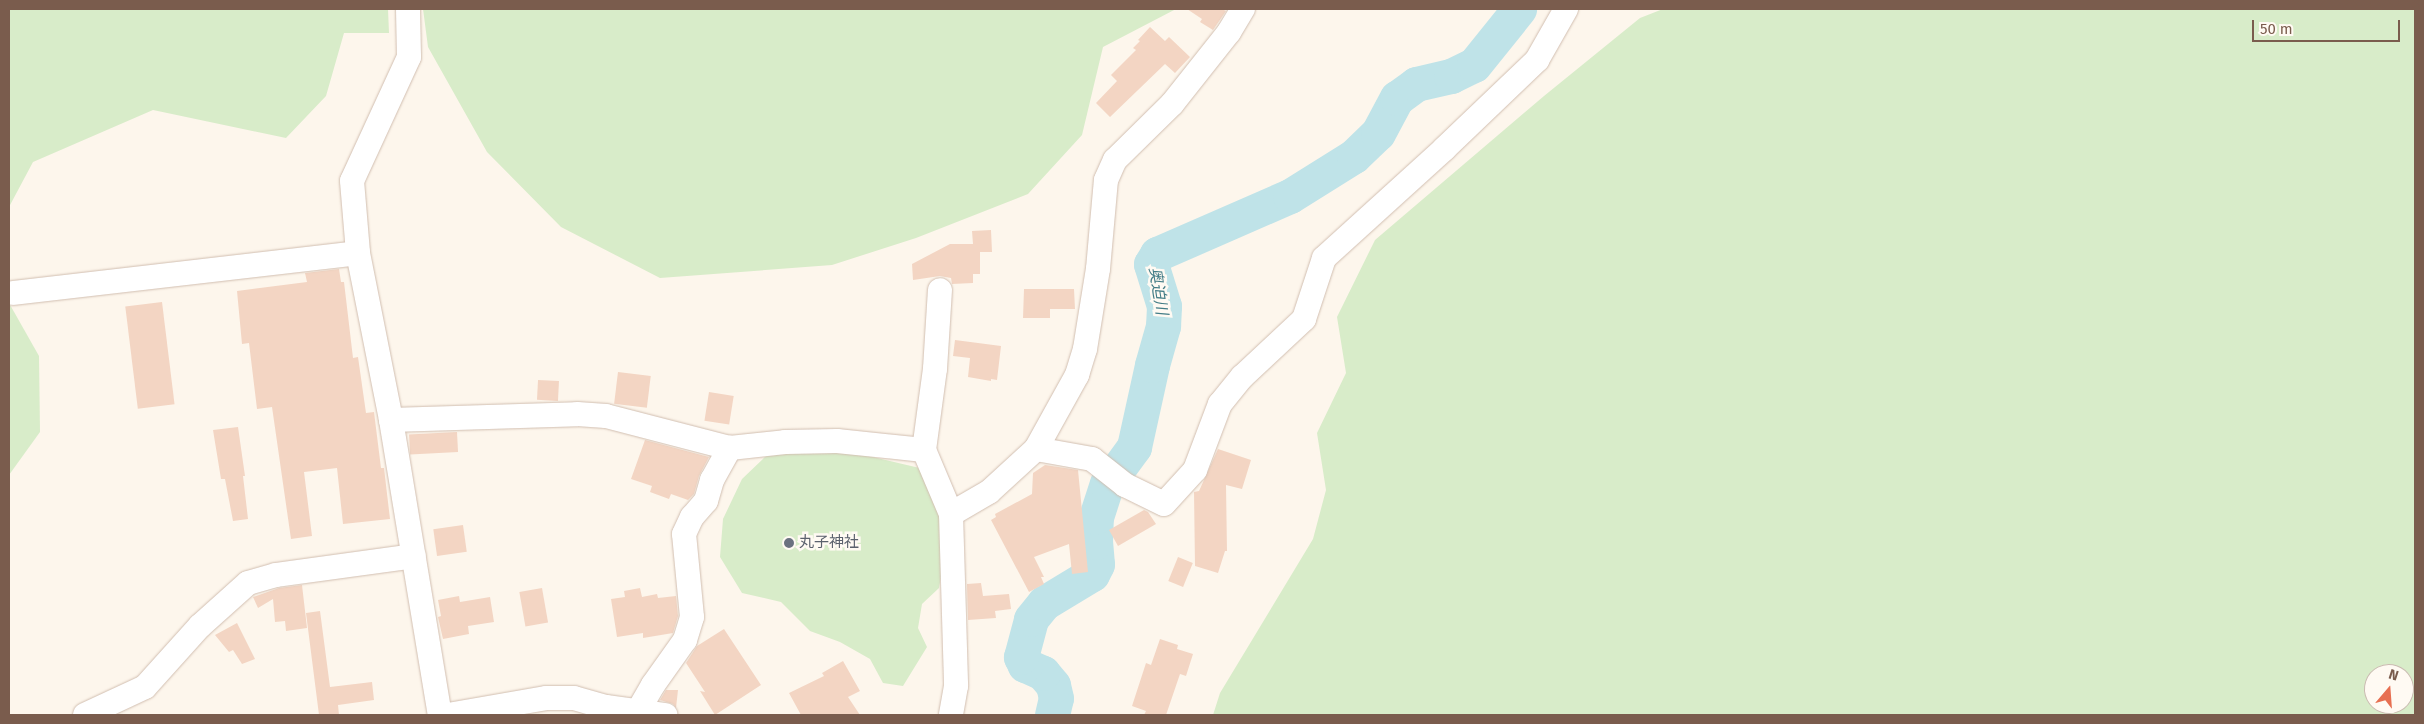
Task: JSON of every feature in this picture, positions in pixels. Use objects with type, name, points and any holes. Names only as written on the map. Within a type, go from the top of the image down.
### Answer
[{"type":"street","points":[[408,9],[409,57],[352,181],[358,253],[391,420],[440,715]]},
{"type":"street","points":[[951,514],[989,492],[1036,449],[1077,375],[1085,349],[1098,269],[1106,180],[1115,160],[1172,104],[1229,32],[1244,9]]},
{"type":"street","points":[[1036,449],[1092,459],[1125,486],[1164,504],[1195,470],[1220,404],[1242,377],[1304,319],[1324,258],[1444,149],[1536,60],[1566,9]]},
{"type":"street","points":[[13,293],[358,253]]},
{"type":"street","points":[[940,290],[935,369],[924,450],[951,514],[956,686],[951,715]]},
{"type":"street","points":[[391,420],[577,414],[606,416],[730,448],[785,442],[836,441],[924,450]]},
{"type":"street","points":[[638,711],[653,685],[685,640],[692,617],[684,534],[692,516],[706,501],[712,480],[730,448]]},
{"type":"street","points":[[85,715],[145,687],[200,626],[248,583],[276,575],[414,556]]},
{"type":"street","points":[[448,715],[546,698],[574,698],[606,707],[665,715]]},
{"type":"green space","points":[[9,9],[388,9],[389,33],[344,33],[326,96],[286,138],[153,110],[33,162],[9,207]]},
{"type":"green space","points":[[423,9],[1176,9],[1103,47],[1082,135],[1028,194],[916,238],[832,265],[660,278],[561,227],[487,152],[428,47]]},
{"type":"green space","points":[[1663,9],[2415,9],[2415,715],[1213,715],[1220,693],[1313,539],[1326,490],[1317,433],[1346,373],[1337,317],[1375,240],[1544,96],[1640,18]]},
{"type":"green space","points":[[9,303],[39,356],[40,432],[9,475]]},
{"type":"green space","points":[[839,449],[928,470],[938,485],[946,547],[939,588],[922,604],[918,628],[927,647],[903,686],[883,683],[870,659],[840,642],[810,631],[781,602],[742,593],[720,557],[723,519],[742,479],[766,456]]},
{"type":"building","points":[[1187,9],[1222,9],[1226,11],[1213,30],[1200,22],[1202,19]]},
{"type":"building","points":[[1150,27],[1165,41],[1169,37],[1190,57],[1175,73],[1165,64],[1110,117],[1096,103],[1117,81],[1111,75],[1136,50],[1133,48]]},
{"type":"building","points":[[991,230],[992,252],[980,252],[980,274],[973,274],[973,283],[952,284],[951,278],[940,276],[913,280],[912,264],[950,244],[973,244],[972,231]]},
{"type":"building","points":[[339,269],[341,282],[344,282],[353,358],[358,357],[366,413],[374,412],[381,468],[384,468],[390,519],[343,524],[337,468],[304,472],[312,536],[291,539],[272,407],[257,409],[249,343],[242,344],[237,291],[307,282],[305,273]]},
{"type":"building","points":[[1024,289],[1074,289],[1075,309],[1050,309],[1050,318],[1023,318]]},
{"type":"building","points":[[162,302],[175,404],[138,409],[125,307]]},
{"type":"building","points":[[955,340],[1001,346],[997,380],[991,379],[991,381],[968,377],[970,358],[953,356]]},
{"type":"building","points":[[618,372],[651,376],[647,408],[614,404]]},
{"type":"building","points":[[538,380],[559,381],[558,401],[537,400]]},
{"type":"building","points":[[709,392],[734,396],[729,425],[704,421]]},
{"type":"building","points":[[238,427],[245,476],[243,476],[248,519],[233,521],[225,479],[221,479],[213,430]]},
{"type":"building","points":[[457,432],[458,452],[410,454],[409,435]]},
{"type":"building","points":[[645,440],[709,457],[699,476],[694,494],[688,500],[671,494],[669,499],[650,492],[652,486],[631,479]]},
{"type":"building","points":[[1218,449],[1251,460],[1242,489],[1226,485],[1227,551],[1225,551],[1218,573],[1195,566],[1194,492],[1199,491]]},
{"type":"building","points":[[1045,465],[1078,470],[1088,572],[1072,574],[1069,544],[1034,557],[1044,577],[1041,577],[1044,584],[1029,592],[991,520],[996,517],[995,514],[1032,494],[1033,473]]},
{"type":"building","points":[[1144,510],[1148,512],[1156,524],[1118,546],[1109,530]]},
{"type":"building","points":[[463,525],[467,552],[437,556],[433,529]]},
{"type":"building","points":[[1178,557],[1193,563],[1183,587],[1168,581]]},
{"type":"building","points":[[981,583],[983,596],[1009,594],[1011,609],[995,611],[996,618],[968,620],[967,584]]},
{"type":"building","points":[[302,585],[307,628],[286,631],[285,621],[275,622],[273,599],[258,608],[253,597],[279,588]]},
{"type":"building","points":[[542,588],[548,622],[525,626],[519,592]]},
{"type":"building","points":[[640,588],[642,597],[657,594],[658,598],[676,596],[678,616],[673,633],[643,638],[643,633],[617,637],[611,599],[625,597],[624,591]]},
{"type":"building","points":[[459,596],[460,602],[490,597],[494,622],[468,626],[469,634],[443,639],[438,617],[441,616],[438,600]]},
{"type":"building","points":[[320,611],[330,687],[372,682],[374,700],[338,705],[339,715],[319,715],[306,613]]},
{"type":"building","points":[[237,623],[255,659],[242,664],[233,650],[229,652],[215,635]]},
{"type":"building","points":[[724,629],[761,685],[715,715],[700,691],[705,692],[686,663],[697,646]]},
{"type":"building","points":[[1160,639],[1178,645],[1177,649],[1193,654],[1186,676],[1180,674],[1166,715],[1144,715],[1146,711],[1132,706],[1146,663],[1151,665]]},
{"type":"building","points":[[843,661],[860,691],[848,697],[860,715],[801,715],[789,693],[824,676],[822,673]]},
{"type":"building","points":[[666,690],[678,690],[676,708],[673,704],[660,700]]},
{"type":"waterway","name":"奥迫川","points":[[1052,715],[1056,698],[1053,685],[1043,673],[1025,665],[1021,657],[1031,619],[1044,603],[1092,574],[1097,564],[1095,542],[1096,517],[1107,484],[1134,447],[1152,365],[1163,326],[1164,306],[1151,264],[1157,254],[1290,196],[1354,156],[1378,133],[1397,98],[1416,84],[1451,76],[1474,65],[1519,9]]},
{"type":"place","name":"丸子神社","points":[[789,543]]}]
